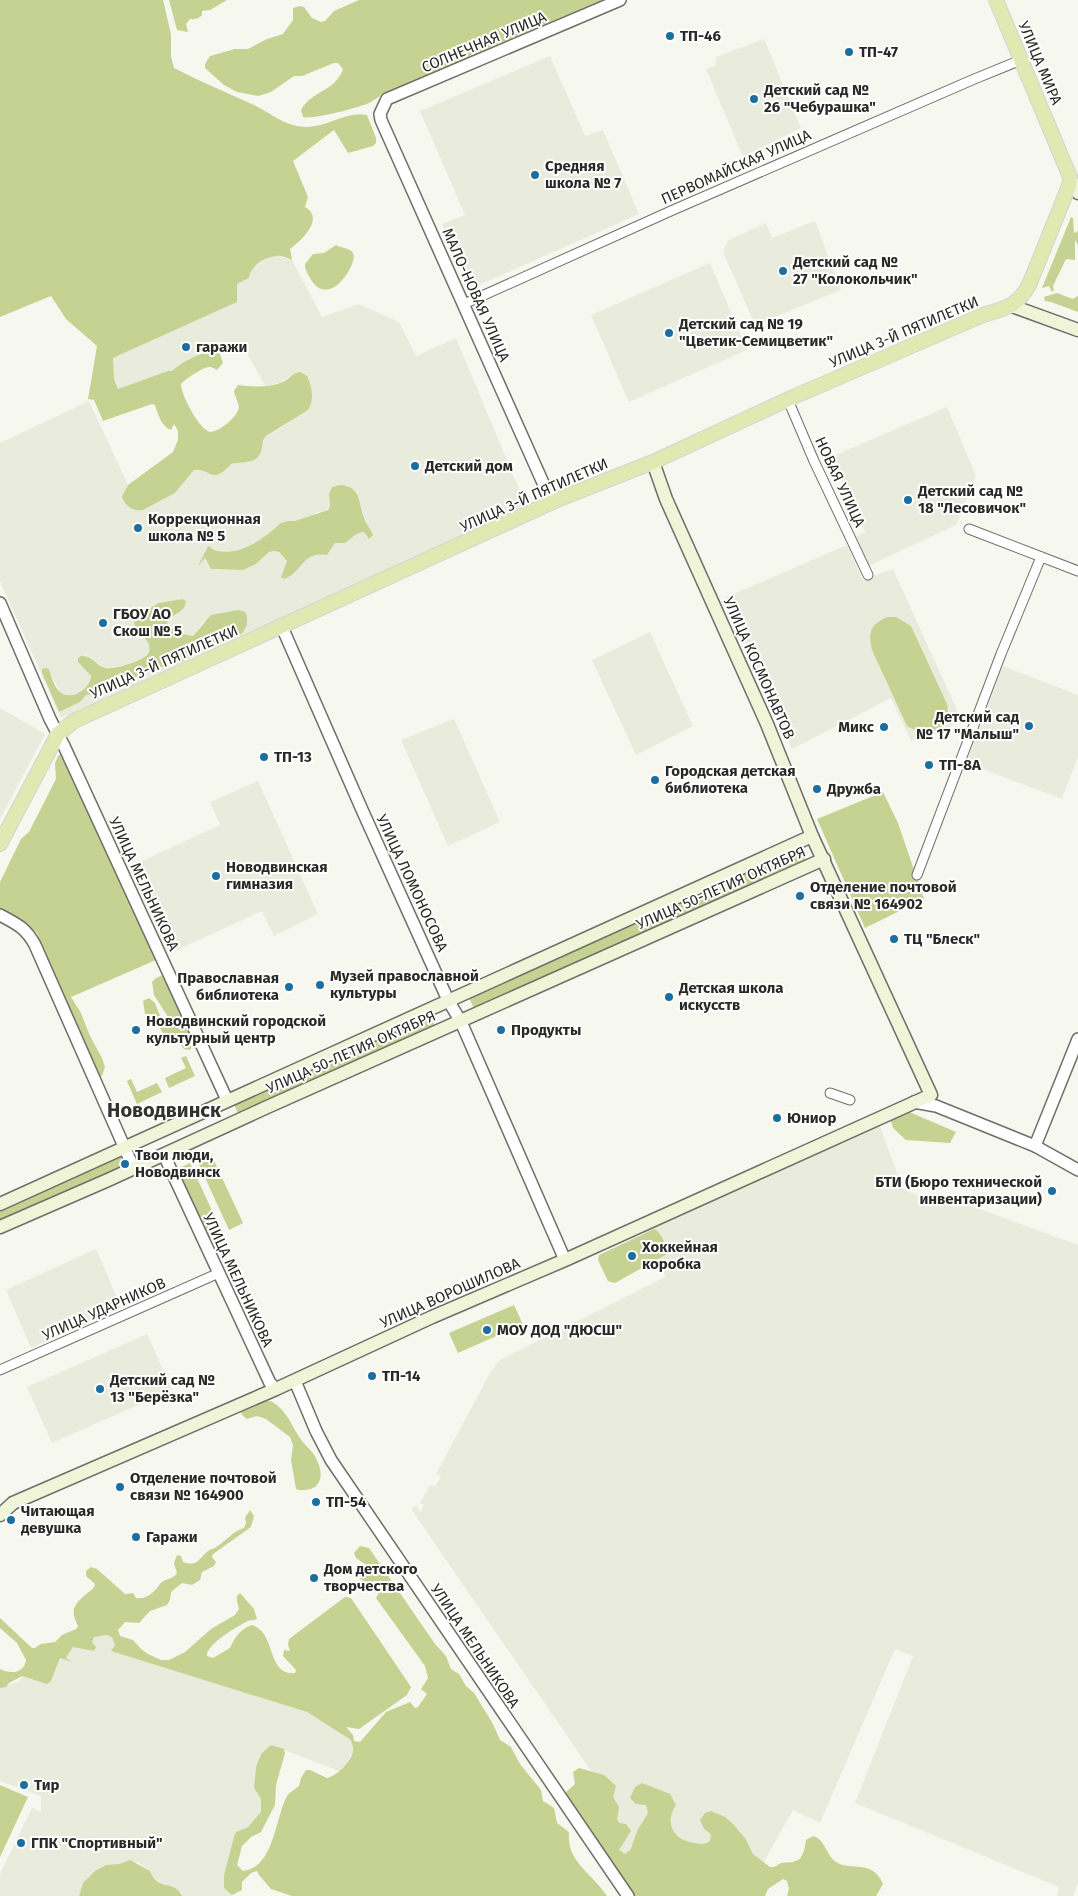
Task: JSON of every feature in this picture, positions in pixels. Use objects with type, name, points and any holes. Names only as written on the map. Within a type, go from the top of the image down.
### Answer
[{"type":"main road","name":"УЛИЦА МИРА","points":[[996,0],[1078,194]]},
{"type":"main road","points":[[1070,177],[1066,194],[1029,285],[1020,299],[1012,306],[1078,330]]},
{"type":"main road","name":"УЛИЦА 3-Й ПЯТИЛЕТКИ","points":[[0,844],[58,734],[74,721],[552,502],[653,462],[788,400],[983,315],[1012,306]]},
{"type":"main road","name":"УЛИЦА КОСМОНАВТОВ","points":[[653,462],[666,499],[767,724],[812,836],[934,1100]]},
{"type":"main road","name":"УЛИЦА 50-ЛЕТИЯ ОКТЯБРЯ","points":[[0,1204],[812,836]]},
{"type":"main road","name":"УЛИЦА 50-ЛЕТИЯ ОКТЯБРЯ","points":[[0,1227],[134,1169],[274,1104],[824,859]]},
{"type":"main road","name":"УЛИЦА ВОРОШИЛОВА","points":[[0,1515],[13,1503],[295,1381],[441,1313],[565,1260],[914,1102],[934,1100]]},
{"type":"street","name":"СОЛНЕЧНАЯ УЛИЦА","points":[[387,99],[620,0]]},
{"type":"street","name":"ПЕРВОМАЙСКАЯ УЛИЦА","points":[[464,304],[673,210],[1021,60]]},
{"type":"street","name":"МАЛО-НОВАЯ УЛИЦА","points":[[387,99],[380,114],[381,120],[552,502]]},
{"type":"street","name":"НОВАЯ УЛИЦА","points":[[788,400],[868,575]]},
{"type":"street","points":[[969,530],[1078,571]]},
{"type":"street","points":[[917,875],[1001,654],[1041,558]]},
{"type":"street","name":"УЛИЦА МЕЛЬНИКОВА","points":[[0,603],[50,719],[227,1100]]},
{"type":"street","name":"УЛИЦА ЛОМОНОСОВА","points":[[282,627],[448,1000],[461,1022],[565,1260]]},
{"type":"street","points":[[0,915],[19,925],[29,933],[134,1169]]},
{"type":"street","points":[[1035,1146],[1078,1039]]},
{"type":"street","points":[[830,1093],[850,1100]]},
{"type":"street","points":[[934,1100],[1035,1146],[1078,1170]]},
{"type":"street","name":"УЛИЦА МЕЛЬНИКОВА","points":[[164,1155],[270,1383],[276,1389]]},
{"type":"street","name":"УЛИЦА УДАРНИКОВ","points":[[0,1370],[219,1273]]},
{"type":"street","name":"УЛИЦА МЕЛЬНИКОВА","points":[[295,1381],[316,1432],[331,1460],[628,1896]]},
{"type":"shaded area","name":"Детский сад № 26 \"Чебурашка\"","points":[[764,39],[801,128],[743,157],[706,69],[715,66],[716,57]]},
{"type":"shaded area","name":"Средняя школа № 7","points":[[550,56],[585,136],[603,130],[639,214],[470,289],[442,224],[465,215],[420,111]]},
{"type":"shaded area","name":"Детский сад № 27 \"Колокольчик\"","points":[[815,221],[841,290],[755,325],[723,252],[728,240],[766,223],[772,238]]},
{"type":"shaded area","name":"Коррекционная школа № 5","points":[[272,256],[292,260],[322,317],[359,304],[399,322],[416,356],[456,338],[526,506],[61,718],[0,581],[0,443],[89,401],[128,485],[122,496],[143,510],[175,493],[194,470],[236,463],[249,463],[258,456],[266,436],[278,430],[311,405],[312,393],[310,384],[292,375],[282,382],[265,386],[242,344],[220,354],[118,389],[114,379],[113,358],[236,302],[237,284],[249,278],[252,269]],"holes":[[[347,485],[356,492],[367,524],[367,535],[364,532],[355,534],[345,543],[335,543],[327,554],[318,554],[304,560],[296,571],[282,573],[287,561],[278,552],[274,551],[269,552],[256,564],[243,570],[216,570],[206,562],[205,558],[200,563],[206,549],[211,547],[218,551],[234,551],[248,547],[288,521],[295,522],[310,517],[317,512],[325,511],[330,506],[329,498],[332,487]],[[182,599],[178,613],[173,615],[167,622],[172,628],[189,636],[193,636],[202,623],[222,613],[227,614],[234,611],[247,620],[246,629],[239,636],[206,644],[201,651],[180,663],[163,667],[153,666],[141,672],[126,687],[109,687],[95,695],[86,695],[80,702],[59,712],[41,671],[51,675],[60,692],[70,696],[81,692],[91,680],[91,676],[78,662],[85,655],[108,669],[135,663],[142,659],[149,652],[149,644],[134,624],[136,616],[159,603]]]},
{"type":"shaded area","name":"Детский сад № 19 \"Цветик-Семицветик\"","points":[[710,263],[747,350],[629,402],[591,315]]},
{"type":"shaded area","name":"Детский сад № 18 \"Лесовичок\"","points":[[947,407],[976,476],[956,525],[868,566],[856,537],[865,532],[831,457]]},
{"type":"shaded area","points":[[847,545],[863,580],[893,569],[957,710],[954,724],[943,732],[911,741],[891,698],[792,749],[724,598]]},
{"type":"shaded area","points":[[650,632],[693,726],[636,755],[592,660]]},
{"type":"shaded area","name":"Детский сад № 17 \"Малыш\"","points":[[1003,666],[1078,695],[1078,757],[1062,799],[966,763]]},
{"type":"shaded area","points":[[0,708],[45,734],[0,819]]},
{"type":"shaded area","points":[[454,719],[500,822],[448,846],[401,740]]},
{"type":"shaded area","name":"Новодвинская гимназия","points":[[258,781],[318,914],[274,936],[262,911],[168,954],[129,867],[220,825],[210,802]]},
{"type":"shaded area","points":[[879,1124],[903,1189],[935,1203],[953,1199],[1078,1245],[1078,1883],[1073,1896],[1057,1895],[1059,1887],[855,1803],[913,1656],[895,1649],[820,1823],[793,1810],[745,1896],[643,1896],[591,1822],[605,1791],[411,1509],[417,1505],[420,1513],[424,1505],[420,1503],[430,1485],[435,1487],[441,1477],[436,1474],[491,1371],[500,1360],[665,1277],[643,1228]]},
{"type":"shaded area","points":[[96,1249],[121,1307],[31,1348],[6,1290]]},
{"type":"shaded area","name":"Детский сад № 13 \"Берёзка\"","points":[[147,1334],[172,1390],[52,1443],[27,1387]]},
{"type":"shaded area","points":[[112,1636],[115,1645],[112,1651],[307,1712],[351,1740],[352,1753],[346,1765],[339,1771],[271,1745],[261,1754],[256,1767],[254,1788],[261,1799],[261,1812],[248,1827],[236,1832],[224,1875],[224,1888],[233,1896],[182,1896],[181,1892],[174,1887],[164,1885],[152,1879],[150,1871],[139,1863],[126,1861],[119,1864],[106,1865],[95,1871],[83,1883],[79,1896],[0,1896],[0,1874],[32,1808],[41,1812],[41,1796],[0,1781],[0,1688],[20,1681],[22,1676],[34,1680],[43,1679],[51,1681],[60,1658],[69,1660],[66,1658],[73,1647],[91,1650],[96,1647],[92,1642],[94,1637]]},
{"type":"green space","points":[[0,0],[163,0],[171,34],[171,57],[174,68],[292,125],[307,127],[322,125],[352,115],[367,115],[376,138],[376,143],[373,146],[348,153],[334,130],[293,161],[308,197],[305,207],[311,212],[313,217],[310,229],[290,249],[292,260],[278,256],[263,260],[255,266],[249,278],[237,284],[237,302],[113,358],[114,379],[118,389],[172,371],[188,360],[202,354],[215,352],[220,354],[223,363],[217,370],[207,367],[181,384],[191,411],[201,425],[210,432],[218,430],[228,423],[238,411],[239,406],[234,391],[238,385],[255,387],[271,385],[283,382],[300,372],[307,376],[311,389],[312,402],[308,410],[266,436],[257,458],[250,462],[231,464],[215,475],[194,470],[175,493],[143,510],[136,510],[130,507],[122,496],[128,485],[173,452],[178,440],[178,431],[174,424],[171,430],[165,426],[160,419],[155,405],[152,404],[103,421],[94,400],[88,399],[97,346],[66,319],[51,296],[0,317]]},
{"type":"green space","points":[[169,0],[227,0],[210,10],[202,11],[202,15],[198,18],[190,19],[186,24],[188,32],[177,30]]},
{"type":"green space","points":[[359,0],[609,0],[400,90],[386,92],[366,104],[316,117],[303,117],[301,110],[305,104],[329,87],[340,76],[343,69],[338,63],[302,76],[294,76],[271,92],[258,96],[237,92],[224,85],[205,68],[205,64],[210,56],[235,49],[248,49],[267,39],[283,34],[293,20],[293,8],[304,7],[312,18],[321,22],[325,21],[334,11]]},
{"type":"green space","points":[[1071,217],[1073,218],[1074,233],[1078,231],[1078,245],[1075,240],[1075,260],[1066,259],[1052,292],[1049,286],[1042,288]]},
{"type":"green space","points":[[336,245],[350,250],[354,258],[341,282],[326,290],[318,287],[310,278],[305,264],[313,254],[324,253]]},
{"type":"green space","points":[[1057,293],[1073,299],[1078,296],[1078,312],[1045,301],[1044,297]]},
{"type":"green space","points":[[347,486],[356,492],[366,522],[373,535],[369,539],[364,532],[345,543],[335,543],[327,555],[312,556],[295,572],[284,579],[281,577],[287,561],[279,552],[274,551],[269,552],[256,564],[243,570],[211,569],[205,558],[198,566],[208,546],[217,551],[227,552],[244,548],[260,540],[281,523],[295,521],[328,510],[330,506],[329,494],[332,487]]},
{"type":"green space","points":[[182,599],[186,601],[185,605],[181,611],[167,622],[178,632],[193,636],[211,615],[238,610],[245,612],[247,615],[245,630],[236,637],[206,644],[201,651],[180,663],[163,667],[153,666],[141,672],[126,687],[109,687],[98,694],[86,695],[80,702],[59,712],[42,669],[49,669],[56,686],[63,694],[74,695],[79,693],[87,686],[91,676],[78,662],[78,658],[81,656],[88,657],[105,668],[122,666],[142,659],[149,652],[149,644],[134,624],[136,616],[159,603]]},
{"type":"green space","points":[[887,617],[896,617],[911,626],[947,704],[948,714],[946,721],[942,727],[936,730],[922,732],[907,726],[872,650],[870,638],[872,630],[877,623]]},
{"type":"green space","points":[[61,754],[64,755],[87,803],[86,808],[121,879],[156,960],[71,997],[81,1013],[90,1036],[102,1058],[105,1067],[102,1076],[97,1076],[37,933],[29,926],[28,928],[0,910],[0,882],[21,839],[29,832],[56,779],[55,763]]},
{"type":"green space","points":[[883,792],[898,823],[924,899],[865,928],[817,819]]},
{"type":"green space","points":[[800,847],[806,860],[475,1010],[469,998]]},
{"type":"green space","points":[[163,975],[166,977],[188,1026],[192,1045],[190,1050],[184,1049],[175,1037],[164,1035],[156,1021],[145,1014],[143,1001],[149,998],[155,1003],[162,1021],[167,1022],[170,1020],[154,995],[152,982]]},
{"type":"green space","points":[[429,1015],[435,1026],[239,1116],[234,1104]]},
{"type":"green space","points":[[186,1056],[195,1076],[169,1088],[165,1078],[186,1068],[181,1058]]},
{"type":"green space","points":[[131,1079],[137,1092],[157,1083],[162,1092],[137,1104],[127,1081]]},
{"type":"green space","points":[[907,1111],[956,1132],[950,1143],[906,1140],[893,1128],[890,1118]]},
{"type":"green space","points":[[211,1154],[243,1223],[229,1230],[197,1160]]},
{"type":"green space","points":[[120,1155],[125,1166],[0,1222],[0,1208]]},
{"type":"green space","points":[[190,1163],[222,1232],[208,1238],[177,1169]]},
{"type":"green space","name":"Хоккейная коробка","points":[[654,1229],[663,1240],[667,1254],[615,1283],[608,1281],[598,1260],[599,1255]]},
{"type":"green space","name":"МОУ ДОД \"ДЮСШ\"","points":[[514,1305],[524,1327],[505,1336],[503,1333],[458,1353],[449,1333]]},
{"type":"green space","points":[[259,1399],[273,1403],[281,1409],[302,1441],[315,1456],[321,1472],[316,1486],[307,1490],[296,1489],[291,1460],[293,1445],[290,1437],[266,1419],[257,1416],[247,1419],[242,1415],[240,1410]]},
{"type":"green space","points":[[250,1510],[254,1516],[251,1527],[213,1554],[212,1557],[216,1562],[214,1566],[202,1572],[200,1580],[192,1585],[182,1583],[171,1592],[167,1605],[150,1611],[139,1623],[125,1622],[118,1630],[120,1636],[133,1640],[148,1654],[161,1660],[169,1660],[185,1652],[211,1629],[235,1615],[239,1609],[237,1599],[240,1593],[254,1609],[257,1619],[247,1621],[222,1637],[211,1647],[207,1656],[213,1658],[230,1648],[238,1634],[252,1625],[260,1629],[265,1636],[275,1661],[280,1668],[286,1672],[295,1673],[296,1670],[283,1656],[284,1650],[290,1651],[289,1639],[345,1597],[351,1598],[411,1687],[407,1695],[359,1729],[346,1727],[353,1735],[354,1741],[360,1742],[386,1712],[410,1702],[415,1708],[418,1707],[427,1694],[421,1689],[428,1678],[425,1666],[376,1598],[381,1589],[378,1582],[368,1583],[360,1579],[365,1564],[356,1558],[354,1553],[360,1546],[369,1548],[435,1644],[446,1656],[451,1669],[459,1674],[466,1686],[474,1693],[493,1724],[500,1740],[511,1747],[520,1764],[541,1790],[543,1801],[554,1808],[557,1823],[569,1832],[569,1842],[576,1860],[607,1896],[292,1896],[271,1889],[257,1871],[251,1873],[242,1882],[242,1890],[232,1895],[224,1888],[224,1875],[236,1832],[248,1827],[261,1812],[261,1799],[254,1788],[256,1767],[261,1754],[271,1745],[284,1749],[285,1753],[276,1785],[275,1805],[261,1832],[251,1837],[242,1846],[237,1865],[243,1871],[253,1868],[267,1852],[287,1796],[299,1786],[306,1770],[327,1778],[331,1777],[344,1767],[351,1757],[353,1748],[351,1740],[307,1712],[111,1651],[115,1645],[112,1637],[107,1635],[94,1637],[92,1642],[96,1647],[94,1651],[73,1647],[66,1658],[72,1662],[60,1658],[51,1681],[47,1684],[22,1676],[9,1683],[6,1687],[0,1688],[0,1669],[16,1672],[25,1665],[26,1660],[17,1643],[0,1628],[0,1618],[32,1648],[41,1644],[55,1642],[62,1635],[76,1629],[78,1626],[74,1617],[75,1606],[95,1584],[86,1576],[86,1571],[91,1567],[97,1569],[125,1594],[133,1593],[136,1598],[144,1598],[162,1582],[177,1573],[174,1563],[177,1555],[181,1556],[183,1562],[195,1563],[209,1550],[244,1528],[245,1518]]},
{"type":"green space","points":[[579,1768],[604,1775],[616,1786],[613,1797],[619,1807],[617,1819],[619,1823],[626,1824],[631,1831],[619,1850],[625,1854],[631,1849],[637,1831],[648,1813],[646,1805],[636,1804],[630,1798],[635,1787],[642,1783],[670,1794],[676,1805],[671,1818],[673,1830],[687,1841],[702,1844],[710,1841],[711,1834],[704,1829],[700,1820],[705,1813],[711,1811],[725,1817],[732,1823],[745,1838],[753,1854],[770,1867],[800,1859],[806,1840],[813,1836],[820,1840],[836,1862],[842,1865],[867,1868],[878,1876],[883,1884],[876,1896],[787,1896],[789,1889],[787,1881],[783,1879],[768,1889],[765,1896],[634,1896],[565,1797],[566,1792],[575,1784],[573,1772]]},
{"type":"green space","points":[[0,1785],[28,1797],[0,1857]]},
{"type":"green space","points":[[130,1860],[150,1871],[157,1881],[175,1888],[182,1896],[79,1896],[83,1883],[95,1871],[106,1865],[119,1864]]},
{"type":"place","name":"ТП-46","points":[[670,36]]},
{"type":"place","name":"ТП-47","points":[[849,52]]},
{"type":"place","name":"Детский сад № 26 \"Чебурашка\"","points":[[754,99]]},
{"type":"place","name":"Средняя школа № 7","points":[[535,175]]},
{"type":"place","name":"Детский сад № 27 \"Колокольчик\"","points":[[783,271]]},
{"type":"place","name":"Детский сад № 19 \"Цветик-Семицветик\"","points":[[669,333]]},
{"type":"place","name":"гаражи","points":[[186,347]]},
{"type":"place","name":"Детский дом","points":[[415,466]]},
{"type":"place","name":"Детский сад № 18 \"Лесовичок\"","points":[[908,500]]},
{"type":"place","name":"Коррекционная школа № 5","points":[[138,528]]},
{"type":"place","name":"ГБОУ АО Скош № 5","points":[[103,623]]},
{"type":"place","name":"Детский сад № 17 \"Малыш\"","points":[[1029,726]]},
{"type":"place","name":"Микс","points":[[884,727]]},
{"type":"place","name":"ТП-13","points":[[264,757]]},
{"type":"place","name":"ТП-8А","points":[[929,765]]},
{"type":"place","name":"Городская детская библиотека","points":[[655,780]]},
{"type":"place","name":"Дружба","points":[[817,789]]},
{"type":"place","name":"Новодвинская гимназия","points":[[216,876]]},
{"type":"place","name":"Отделение почтовой связи № 164902","points":[[800,896]]},
{"type":"place","name":"ТЦ \"Блеск\"","points":[[894,939]]},
{"type":"place","name":"Музей православной культуры","points":[[320,985]]},
{"type":"place","name":"Православная библиотека","points":[[289,987]]},
{"type":"place","name":"Детская школа искусств","points":[[669,997]]},
{"type":"place","name":"Новодвинский городской культурный центр","points":[[136,1030]]},
{"type":"place","name":"Продукты","points":[[501,1030]]},
{"type":"place","name":"Юниор","points":[[777,1118]]},
{"type":"place","name":"Твои люди, Новодвинск","points":[[125,1164]]},
{"type":"place","name":"БТИ (Бюро технической инвентаризации)","points":[[1052,1191]]},
{"type":"place","name":"Хоккейная коробка","points":[[632,1256]]},
{"type":"place","name":"МОУ ДОД \"ДЮСШ\"","points":[[487,1330]]},
{"type":"place","name":"ТП-14","points":[[372,1376]]},
{"type":"place","name":"Детский сад № 13 \"Берёзка\"","points":[[100,1389]]},
{"type":"place","name":"Отделение почтовой связи № 164900","points":[[120,1487]]},
{"type":"place","name":"ТП-54","points":[[316,1502]]},
{"type":"place","name":"Читающая девушка","points":[[11,1520]]},
{"type":"place","name":"Гаражи","points":[[136,1537]]},
{"type":"place","name":"Дом детского творчества","points":[[314,1578]]},
{"type":"place","name":"Тир","points":[[24,1785]]},
{"type":"place","name":"ГПК \"Спортивный\"","points":[[21,1843]]},
{"type":"district","name":"Новодвинск","points":[[164,1110]]}]
